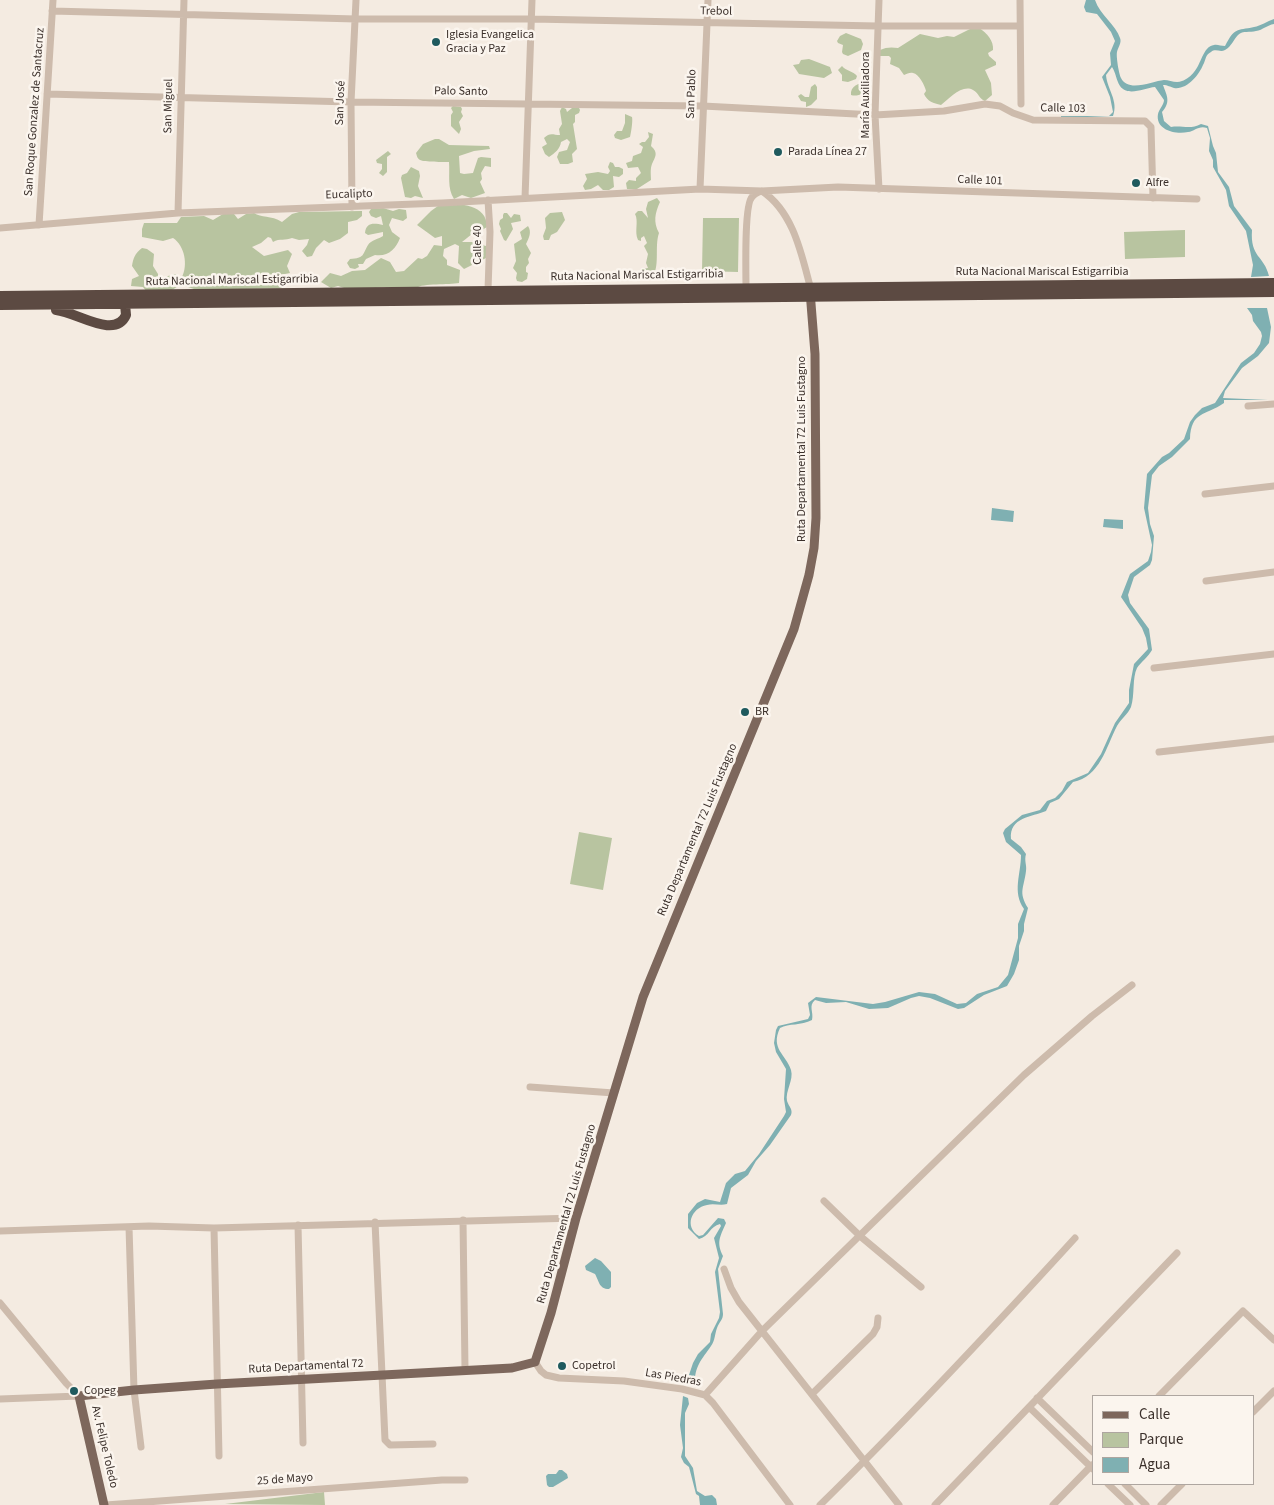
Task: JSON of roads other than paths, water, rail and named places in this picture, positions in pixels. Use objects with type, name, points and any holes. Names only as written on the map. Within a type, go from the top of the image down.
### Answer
[{"type":"highway","name":"Ruta Nacional Mariscal Estigarribia","points":[[0,306],[1274,283]]},
{"type":"highway","name":"Ruta Nacional Mariscal Estigarribia","points":[[0,296],[746,288],[810,292],[1274,292]]},
{"type":"highway","points":[[0,306],[66,311],[104,326],[112,326],[119,324],[126,315],[125,304],[118,294]]},
{"type":"main road","name":"Ruta Departamental 72 Luis Fustagno","points":[[535,1362],[551,1313],[576,1218],[643,997],[794,629],[809,575],[814,548],[816,470],[815,354],[810,292]]},
{"type":"main road","name":"Ruta Departamental 72","points":[[79,1396],[217,1384],[465,1369],[512,1368],[535,1362]]},
{"type":"main road","name":"Av. Felipe Toledo","points":[[79,1396],[105,1505]]},
{"type":"street","name":"San Roque Gonzalez de Santacruz","points":[[39,226],[53,0]]},
{"type":"street","name":"San Miguel","points":[[178,213],[184,0]]},
{"type":"street","name":"San José","points":[[352,206],[352,102],[356,0]]},
{"type":"street","points":[[525,198],[532,0]]},
{"type":"street","name":"San Pablo","points":[[700,189],[708,0]]},
{"type":"street","name":"María Auxiliadora","points":[[879,0],[876,115],[879,189]]},
{"type":"street","points":[[1020,0],[1021,104]]},
{"type":"street","name":"Trebol","points":[[52,11],[356,18],[532,19],[877,26],[1020,26]]},
{"type":"street","name":"Palo Santo","points":[[47,94],[352,102],[703,106],[876,115]]},
{"type":"street","name":"Calle 103","points":[[876,115],[944,111],[985,104],[1000,106],[1033,120],[1145,121],[1151,127],[1153,198]]},
{"type":"street","name":"Calle 101","points":[[700,189],[762,191],[838,187],[1197,199]]},
{"type":"street","name":"Eucalipto","points":[[0,228],[178,213],[700,189]]},
{"type":"street","points":[[746,288],[746,233],[749,202],[751,197],[762,191],[777,203],[799,244],[810,292]]},
{"type":"street","name":"Calle 40","points":[[488,200],[490,232],[488,290]]},
{"type":"street","points":[[1248,406],[1274,404]]},
{"type":"street","points":[[1205,494],[1274,486]]},
{"type":"street","points":[[1206,581],[1274,572]]},
{"type":"street","points":[[1154,668],[1274,654]]},
{"type":"street","points":[[1159,752],[1274,739]]},
{"type":"street","points":[[705,1395],[762,1331],[1024,1076],[1092,1016],[1132,985]]},
{"type":"street","points":[[530,1087],[614,1093]]},
{"type":"street","points":[[824,1201],[860,1236],[921,1287]]},
{"type":"street","points":[[0,1231],[129,1227],[214,1228],[375,1222],[576,1218]]},
{"type":"street","points":[[463,1220],[465,1369]]},
{"type":"street","points":[[375,1222],[385,1440],[390,1445],[433,1444]]},
{"type":"street","points":[[298,1225],[303,1443]]},
{"type":"street","points":[[129,1227],[134,1390],[141,1447]]},
{"type":"street","points":[[214,1228],[219,1456]]},
{"type":"street","points":[[820,1505],[978,1344],[1075,1238]]},
{"type":"street","points":[[936,1505],[1176,1253]]},
{"type":"street","points":[[724,1269],[730,1288],[735,1295],[899,1505]]},
{"type":"street","points":[[0,1303],[79,1396]]},
{"type":"street","points":[[1160,1395],[1243,1310],[1274,1340]]},
{"type":"street","points":[[812,1394],[873,1334],[877,1327],[878,1318]]},
{"type":"street","name":"Las Piedras","points":[[535,1362],[540,1371],[546,1375],[559,1378],[624,1381],[695,1391],[705,1395],[790,1505]]},
{"type":"street","points":[[1254,1411],[1274,1390]]},
{"type":"street","points":[[0,1399],[79,1396]]},
{"type":"street","points":[[1037,1398],[1092,1451]]},
{"type":"street","points":[[1029,1407],[1092,1467],[1053,1505]]},
{"type":"street","name":"25 de Mayo","points":[[105,1505],[442,1480],[465,1480]]},
{"type":"street","points":[[1109,1485],[1130,1505]]},
{"type":"street","points":[[1126,1485],[1146,1505]]},
{"type":"street","points":[[1161,1505],[1181,1485]]},
{"type":"water","points":[[1086,0],[1095,0],[1100,10],[1118,33],[1121,42],[1117,52],[1120,76],[1129,85],[1141,85],[1164,80],[1178,82],[1184,80],[1193,73],[1210,46],[1225,46],[1236,31],[1257,26],[1274,19],[1274,24],[1261,30],[1240,33],[1225,50],[1215,50],[1209,53],[1199,73],[1183,87],[1174,88],[1163,85],[1167,96],[1167,105],[1162,112],[1164,121],[1171,127],[1193,127],[1201,124],[1208,126],[1216,153],[1218,172],[1229,187],[1234,206],[1252,230],[1253,246],[1267,269],[1269,276],[1251,277],[1253,265],[1246,231],[1229,206],[1226,190],[1213,167],[1213,160],[1209,151],[1210,138],[1207,128],[1202,127],[1178,133],[1163,128],[1158,119],[1158,114],[1164,100],[1155,87],[1127,91],[1120,86],[1112,67],[1106,75],[1115,105],[1113,116],[1061,118],[1061,116],[1109,116],[1113,112],[1110,97],[1102,77],[1111,65],[1110,53],[1115,41],[1111,32],[1097,14],[1086,12],[1084,7]]},
{"type":"water","points":[[1247,308],[1267,308],[1271,327],[1269,343],[1258,356],[1242,368],[1225,391],[1223,398],[1268,400],[1224,400],[1224,403],[1200,415],[1193,423],[1190,439],[1172,457],[1159,466],[1152,475],[1148,508],[1154,536],[1152,560],[1150,565],[1134,577],[1128,595],[1130,603],[1149,629],[1152,650],[1137,668],[1131,707],[1117,726],[1096,768],[1082,779],[1073,782],[1059,799],[1050,803],[1046,811],[1018,822],[1011,832],[1011,839],[1026,854],[1022,894],[1028,908],[1019,946],[1019,960],[1014,974],[1007,986],[984,995],[964,1008],[958,1009],[930,998],[919,996],[888,1008],[869,1009],[846,1002],[826,1003],[815,1000],[812,1007],[812,1020],[780,1028],[777,1035],[778,1046],[789,1064],[792,1074],[787,1093],[791,1115],[756,1161],[748,1175],[731,1188],[727,1204],[710,1204],[701,1207],[691,1218],[692,1228],[699,1236],[703,1235],[718,1218],[724,1219],[726,1223],[720,1240],[723,1256],[718,1269],[723,1314],[712,1344],[697,1368],[695,1384],[685,1381],[698,1354],[710,1342],[711,1334],[720,1312],[715,1272],[719,1258],[714,1238],[721,1226],[720,1224],[717,1225],[699,1239],[688,1228],[688,1214],[697,1203],[705,1199],[720,1202],[726,1183],[735,1174],[745,1171],[759,1154],[786,1112],[784,1099],[786,1069],[776,1052],[774,1043],[778,1026],[808,1019],[810,1015],[808,1003],[816,997],[873,1004],[919,992],[935,994],[957,1004],[966,1003],[977,994],[998,987],[1008,975],[1018,938],[1018,924],[1024,909],[1018,896],[1021,855],[1006,842],[1003,833],[1005,829],[1022,815],[1040,810],[1047,801],[1055,798],[1062,791],[1067,782],[1088,773],[1101,754],[1115,723],[1129,703],[1129,690],[1134,664],[1148,649],[1142,628],[1121,597],[1130,574],[1148,561],[1151,552],[1152,545],[1144,508],[1147,474],[1162,457],[1184,439],[1190,422],[1195,415],[1202,408],[1215,403],[1241,363],[1254,353],[1260,344],[1261,332]]},
{"type":"water","points":[[992,508],[1014,511],[1013,522],[991,520]]},
{"type":"water","points":[[1104,519],[1123,520],[1123,529],[1103,527]]},
{"type":"water","points":[[595,1258],[601,1261],[611,1272],[611,1287],[609,1289],[603,1288],[595,1274],[586,1270],[585,1266]]},
{"type":"water","points":[[683,1396],[688,1398],[689,1404],[685,1413],[685,1456],[693,1468],[697,1491],[705,1496],[712,1495],[716,1499],[717,1505],[700,1505],[699,1496],[696,1494],[689,1467],[681,1457],[683,1448],[680,1425]]},
{"type":"water","points":[[559,1470],[567,1474],[568,1478],[553,1487],[549,1487],[546,1476],[548,1474],[556,1474]]},
{"type":"place","name":"Iglesia Evangelica Gracia y Paz","points":[[436,42]]},
{"type":"place","name":"Parada Línea 27","points":[[778,152]]},
{"type":"place","name":"Alfre","points":[[1136,183]]},
{"type":"place","name":"BR","points":[[745,712]]},
{"type":"place","name":"Copetrol","points":[[562,1366]]},
{"type":"place","name":"Copeg","points":[[74,1391]]}]
